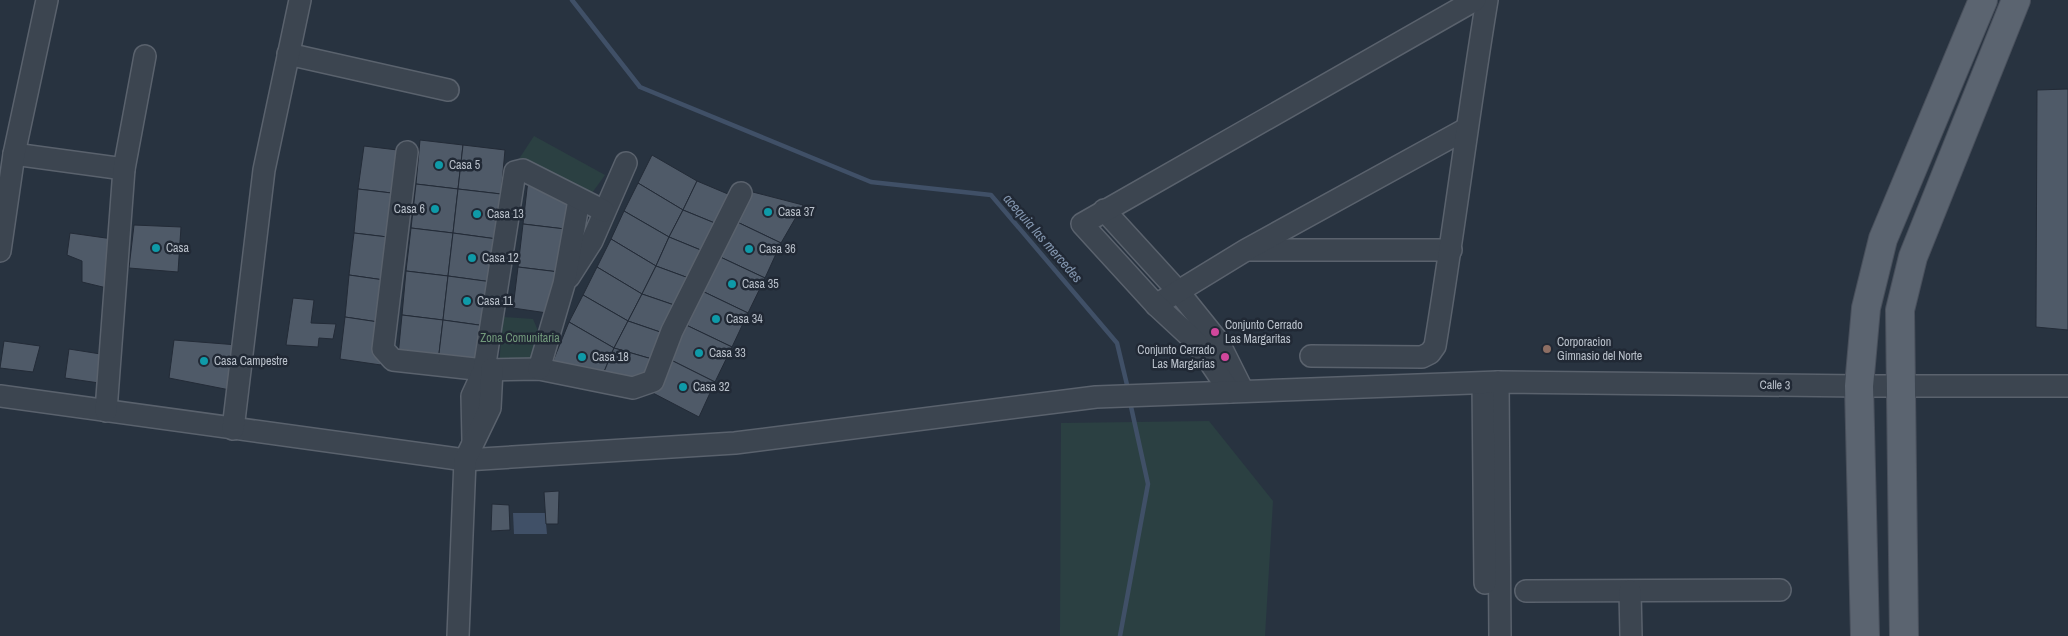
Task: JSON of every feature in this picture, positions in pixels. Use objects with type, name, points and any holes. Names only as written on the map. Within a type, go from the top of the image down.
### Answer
[{"type":"main road","points":[[1865,636],[1859,386],[1866,308],[1883,239],[1983,0]]},
{"type":"main road","points":[[1904,636],[1900,310],[1912,258],[2016,0]]},
{"type":"street","points":[[0,252],[14,154],[47,0]]},
{"type":"street","points":[[233,430],[264,170],[300,0]]},
{"type":"street","points":[[1237,392],[1198,343],[1156,305],[1082,224],[1475,0]]},
{"type":"street","points":[[1311,356],[1422,356],[1430,353],[1435,346],[1451,250],[1466,129],[1486,0]]},
{"type":"street","points":[[288,54],[448,90]]},
{"type":"street","points":[[106,411],[124,169],[145,56]]},
{"type":"street","points":[[1156,305],[1246,250],[1466,129]]},
{"type":"street","points":[[407,152],[383,349],[394,360],[488,370],[538,369],[633,388],[653,381],[672,331],[741,193]]},
{"type":"street","points":[[14,154],[124,169]]},
{"type":"street","points":[[564,284],[592,241],[626,163]]},
{"type":"street","points":[[458,636],[472,396],[488,370],[515,172],[522,170],[604,211]]},
{"type":"street","points":[[538,369],[564,284],[579,200]]},
{"type":"street","points":[[1104,210],[1178,290],[1218,341],[1237,392]]},
{"type":"street","points":[[1246,250],[1451,250]]},
{"type":"street","points":[[1485,636],[1490,382]]},
{"type":"street","points":[[1490,382],[1500,636]]},
{"type":"street","name":"Calle 3","points":[[0,396],[233,430],[469,450],[735,443],[1096,397],[1490,382],[2068,386]]},
{"type":"street","points":[[1526,591],[1780,590]]},
{"type":"street","points":[[1630,591],[1631,636]]},
{"type":"green space","points":[[534,136],[605,175],[584,204],[517,162]]},
{"type":"green space","name":"Zona Comunitaria","points":[[503,317],[533,319],[544,345],[533,352],[537,364],[499,366]]},
{"type":"green space","points":[[1209,421],[1273,501],[1265,636],[1060,636],[1061,423]]},
{"type":"water","points":[[513,513],[545,513],[547,534],[514,534]]},
{"type":"building","points":[[2068,89],[2068,330],[2036,327],[2037,90]]},
{"type":"building","name":"Casa 5","points":[[420,140],[463,145],[458,189],[416,184]]},
{"type":"building","points":[[463,145],[505,150],[501,194],[458,189]]},
{"type":"building","points":[[364,146],[406,151],[400,194],[358,189]]},
{"type":"building","points":[[652,155],[697,181],[683,210],[638,183]]},
{"type":"building","points":[[528,180],[573,198],[565,229],[523,224]]},
{"type":"building","points":[[697,181],[735,197],[722,226],[683,210]]},
{"type":"building","points":[[638,183],[683,210],[669,237],[624,211]]},
{"type":"building","name":"Casa 6","points":[[416,184],[458,189],[453,233],[411,228]]},
{"type":"building","points":[[358,189],[400,194],[396,238],[354,233]]},
{"type":"building","name":"Casa 13","points":[[458,189],[501,194],[497,239],[453,233]]},
{"type":"building","name":"Casa 37","points":[[749,191],[803,205],[781,243],[733,220]]},
{"type":"building","points":[[683,210],[722,226],[708,253],[669,237]]},
{"type":"building","points":[[624,211],[669,237],[656,266],[611,239]]},
{"type":"building","name":"Casa 36","points":[[733,220],[781,243],[765,278],[716,255]]},
{"type":"building","points":[[523,224],[565,229],[559,272],[518,267]]},
{"type":"building","name":"Casa","points":[[134,225],[181,227],[178,272],[129,268]]},
{"type":"building","points":[[411,228],[453,233],[448,276],[406,271]]},
{"type":"building","points":[[70,233],[113,239],[111,289],[82,282],[82,261],[67,255]]},
{"type":"building","points":[[354,233],[396,238],[391,281],[349,275]]},
{"type":"building","name":"Casa 12","points":[[453,233],[497,239],[492,282],[448,276]]},
{"type":"building","points":[[669,237],[708,253],[694,280],[656,266]]},
{"type":"building","points":[[611,239],[656,266],[642,294],[597,267]]},
{"type":"building","name":"Casa 35","points":[[716,255],[765,278],[748,313],[700,290]]},
{"type":"building","points":[[656,266],[694,280],[680,307],[642,294]]},
{"type":"building","points":[[518,267],[559,272],[554,314],[513,308]]},
{"type":"building","points":[[597,267],[642,294],[628,321],[583,295]]},
{"type":"building","points":[[406,271],[448,276],[443,320],[402,315]]},
{"type":"building","points":[[349,275],[391,281],[385,323],[345,317]]},
{"type":"building","name":"Casa 11","points":[[448,276],[492,282],[486,326],[443,320]]},
{"type":"building","name":"Casa 34","points":[[700,290],[748,313],[732,347],[684,324]]},
{"type":"building","points":[[642,294],[680,307],[666,334],[628,321]]},
{"type":"building","points":[[583,295],[628,321],[614,348],[569,322]]},
{"type":"building","points":[[293,298],[314,300],[311,323],[336,324],[333,339],[319,338],[318,347],[286,345]]},
{"type":"building","points":[[402,315],[443,320],[438,362],[398,356]]},
{"type":"building","points":[[345,317],[385,323],[381,365],[340,359]]},
{"type":"building","points":[[443,320],[486,326],[480,368],[438,362]]},
{"type":"building","points":[[628,321],[666,334],[652,359],[614,348]]},
{"type":"building","name":"Casa 18","points":[[569,322],[614,348],[601,379],[551,366]]},
{"type":"building","name":"Casa 33","points":[[684,324],[732,347],[715,382],[667,358]]},
{"type":"building","name":"Casa Campestre","points":[[174,340],[238,345],[235,391],[169,378]]},
{"type":"building","points":[[4,341],[40,346],[33,372],[0,368]]},
{"type":"building","points":[[614,348],[652,359],[642,383],[601,379]]},
{"type":"building","points":[[69,349],[107,355],[106,384],[65,378]]},
{"type":"building","name":"Casa 32","points":[[667,358],[715,382],[699,417],[651,392]]},
{"type":"building","points":[[559,491],[558,524],[546,524],[544,492]]},
{"type":"building","points":[[492,504],[509,505],[510,530],[491,531]]},
{"type":"waterway","name":"acequia las mercedes","points":[[572,0],[640,87],[871,182],[991,195],[1117,343],[1128,389]]},
{"type":"waterway","name":"acequia las mercedes","points":[[1120,636],[1148,484],[1130,402]]},
{"type":"place","name":"Casa 5","points":[[439,165]]},
{"type":"place","name":"Casa 6","points":[[435,209]]},
{"type":"place","name":"Casa 37","points":[[768,212]]},
{"type":"place","name":"Casa 13","points":[[477,214]]},
{"type":"place","name":"Casa","points":[[156,248]]},
{"type":"place","name":"Casa 36","points":[[749,249]]},
{"type":"place","name":"Casa 12","points":[[472,258]]},
{"type":"place","name":"Casa 35","points":[[732,284]]},
{"type":"place","name":"Casa 11","points":[[467,301]]},
{"type":"place","name":"Casa 34","points":[[716,319]]},
{"type":"place","name":"Conjunto Cerrado Las Margaritas","points":[[1215,332]]},
{"type":"place","name":"Corporacion Gimnasio del Norte","points":[[1547,349]]},
{"type":"place","name":"Casa 33","points":[[699,353]]},
{"type":"place","name":"Casa 18","points":[[582,357]]},
{"type":"place","name":"Conjunto Cerrado Las Margarias","points":[[1225,357]]},
{"type":"place","name":"Casa Campestre","points":[[204,361]]},
{"type":"place","name":"Casa 32","points":[[683,387]]}]
